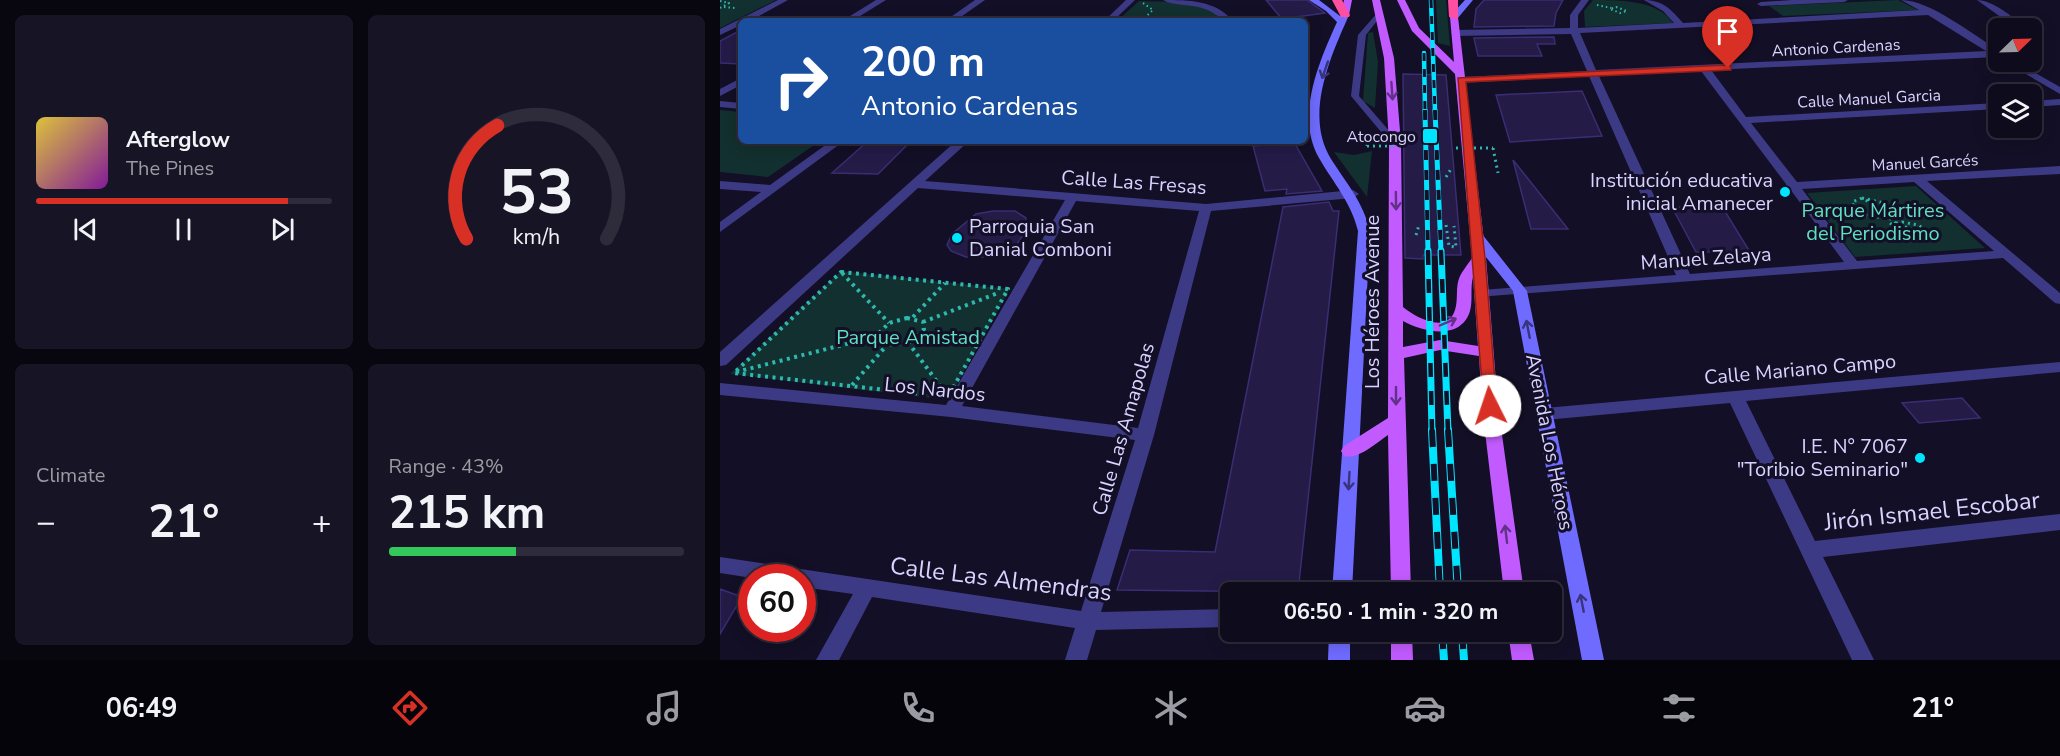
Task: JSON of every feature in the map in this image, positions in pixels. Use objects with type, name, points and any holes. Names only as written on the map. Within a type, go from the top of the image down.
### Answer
[{"type":"highway","points":[[1337,0],[1343,18]]},
{"type":"highway","points":[[1453,0],[1454,17]]},
{"type":"main road","points":[[1313,0],[1343,18]]},
{"type":"main road","points":[[1343,582],[1364,231],[1360,211],[1353,194],[1310,131],[1314,102],[1348,0]]},
{"type":"main road","points":[[1376,0],[1380,13]]},
{"type":"main road","points":[[1401,0],[1415,29],[1461,77]]},
{"type":"main road","points":[[1469,0],[1454,17],[1455,33],[1479,258],[1490,406],[1513,582]]},
{"type":"main road","name":"Los Héroes Avenue","points":[[1380,13],[1389,58],[1398,144],[1396,421],[1401,582]]},
{"type":"main road","name":"Avenida Los Héroes","points":[[1477,237],[1520,291],[1593,660]]},
{"type":"main road","points":[[1396,309],[1410,320],[1427,326],[1442,326],[1455,321],[1462,310],[1466,279],[1479,258]]},
{"type":"main road","points":[[1396,355],[1424,345],[1442,344],[1485,353]]},
{"type":"main road","points":[[1350,451],[1396,421]]},
{"type":"main road","points":[[1340,642],[1340,660]]},
{"type":"main road","points":[[1402,642],[1402,660]]},
{"type":"main road","points":[[1520,642],[1523,660]]},
{"type":"street","points":[[748,18],[784,0]]},
{"type":"street","points":[[851,18],[882,0]]},
{"type":"street","points":[[954,18],[981,0]]},
{"type":"street","points":[[1167,0],[1204,6],[1226,18]]},
{"type":"street","points":[[1648,0],[1666,9],[1680,25]]},
{"type":"street","points":[[1757,2],[1844,0]]},
{"type":"street","points":[[1905,0],[1930,12],[1988,48]]},
{"type":"street","points":[[1112,18],[1136,1]]},
{"type":"street","points":[[1588,2],[1575,15],[1574,31],[1685,279]]},
{"type":"street","points":[[1757,2],[1782,19]]},
{"type":"street","points":[[1455,33],[1574,31],[1930,12]]},
{"type":"street","points":[[720,32],[738,23]]},
{"type":"street","name":"Antonio Cardenas","points":[[1461,77],[1595,75],[1988,54]]},
{"type":"street","points":[[1705,69],[1791,186],[1854,266]]},
{"type":"street","points":[[2027,72],[2060,91]]},
{"type":"street","points":[[720,93],[738,83]]},
{"type":"street","points":[[2042,103],[2060,102]]},
{"type":"street","points":[[720,104],[738,106]]},
{"type":"street","name":"Calle Manuel Garcia","points":[[1742,120],[1988,106]]},
{"type":"street","points":[[720,228],[834,144]]},
{"type":"street","points":[[720,361],[960,144]]},
{"type":"street","name":"Manuel Garcés","points":[[1791,186],[2058,172]]},
{"type":"street","points":[[1917,179],[2060,300]]},
{"type":"street","name":"Calle Las Fresas","points":[[914,184],[1206,208],[1353,194]]},
{"type":"street","points":[[720,185],[772,189]]},
{"type":"street","points":[[949,404],[1014,290],[1072,198]]},
{"type":"street","name":"Calle Las Amapolas","points":[[1076,660],[1145,435],[1206,208]]},
{"type":"street","name":"Manuel Zelaya","points":[[1482,294],[2006,254]]},
{"type":"street","name":"Calle Mariano Campo","points":[[1545,414],[2060,367]]},
{"type":"street","name":"Los Nardos","points":[[723,382],[949,404],[1145,435]]},
{"type":"street","points":[[1735,396],[1863,660]]},
{"type":"street","name":"Jirón Ismael Escobar","points":[[1810,550],[2060,522]]},
{"type":"street","name":"Calle Las Almendras","points":[[720,565],[738,568]]},
{"type":"street","name":"Calle Las Almendras","points":[[816,580],[1088,621],[1220,618]]},
{"type":"street","points":[[827,660],[867,588]]},
{"type":"lane","points":[[1980,0],[2007,18]]},
{"type":"lane","points":[[1380,13],[1362,35],[1354,96],[1398,144]]},
{"type":"path","points":[[720,1],[727,1],[729,4],[720,8]]},
{"type":"path","points":[[1136,1],[1153,10],[1144,18]]},
{"type":"path","points":[[1588,2],[1611,8]]},
{"type":"path","points":[[1369,135],[1366,146],[1398,144]]},
{"type":"path","points":[[1456,148],[1493,148],[1498,173]]},
{"type":"path","points":[[1446,177],[1451,169]]},
{"type":"path","points":[[1874,217],[1859,213],[1852,205],[1856,200],[1865,199],[1884,203],[1891,210],[1887,216]]},
{"type":"path","points":[[1865,199],[1894,223],[1902,228],[1911,228],[1918,233],[1914,236],[1907,235],[1900,230],[1902,228]]},
{"type":"path","points":[[1816,217],[1874,217],[1954,210]]},
{"type":"path","points":[[1894,223],[1918,225],[1930,236],[1929,239],[1917,242],[1901,238],[1890,231],[1889,227],[1894,223]]},
{"type":"path","points":[[1446,225],[1449,246],[1456,247],[1454,226]]},
{"type":"path","points":[[820,270],[1014,290]]},
{"type":"path","points":[[841,272],[889,323]]},
{"type":"path","points":[[723,382],[841,272]]},
{"type":"path","points":[[913,318],[945,283]]},
{"type":"path","points":[[734,373],[878,336],[889,323],[913,318],[923,322],[1014,290]]},
{"type":"path","points":[[949,404],[1014,290]]},
{"type":"path","points":[[878,336],[880,343],[887,345],[908,342],[921,334],[924,329],[923,322]]},
{"type":"path","points":[[908,342],[949,404]]},
{"type":"path","points":[[851,386],[887,345]]},
{"type":"path","points":[[734,373],[851,386],[949,404]]},
{"type":"green space","points":[[720,0],[776,0],[738,18],[720,28]]},
{"type":"green space","points":[[1436,0],[1446,0],[1450,46],[1438,43]]},
{"type":"green space","points":[[1593,0],[1638,3],[1658,10],[1673,23],[1585,27],[1584,11]]},
{"type":"green space","points":[[1898,0],[1918,10],[1783,16],[1769,6]]},
{"type":"green space","points":[[1139,1],[1173,2],[1196,6],[1207,9],[1221,18],[1120,18]]},
{"type":"green space","points":[[1373,32],[1378,62],[1375,108],[1363,101],[1368,33]]},
{"type":"green space","points":[[720,110],[738,112],[738,144],[816,144],[768,177],[720,172]]},
{"type":"green space","points":[[1372,151],[1367,197],[1334,152],[1354,155]]},
{"type":"green space","name":"Parque Mártires del Periodismo","points":[[1916,186],[1985,248],[1855,257],[1807,193]]},
{"type":"green space","name":"Parque Amistad","points":[[841,271],[1010,289],[948,400],[730,374]]},
{"type":"building","points":[[1266,0],[1307,0],[1325,13],[1289,18],[1281,18]]},
{"type":"building","points":[[1484,0],[1563,0],[1556,13],[1554,26],[1474,27],[1476,9]]},
{"type":"building","points":[[738,32],[738,64],[720,63],[720,41]]},
{"type":"building","points":[[1554,37],[1555,44],[1537,44],[1542,56],[1478,56],[1474,38]]},
{"type":"building","points":[[1403,74],[1446,75],[1461,255],[1423,255],[1423,259],[1405,258]]},
{"type":"building","points":[[1582,91],[1602,136],[1510,142],[1496,95]]},
{"type":"building","points":[[865,144],[908,144],[878,174],[832,173]]},
{"type":"building","points":[[1295,144],[1322,191],[1286,194],[1287,189],[1265,191],[1253,146]]},
{"type":"building","points":[[1513,160],[1568,229],[1531,229]]},
{"type":"building","points":[[1329,202],[1333,211],[1339,211],[1299,582],[1220,582],[1220,591],[1117,590],[1130,550],[1215,552],[1283,207]]},
{"type":"building","points":[[1672,207],[1723,208],[1750,252],[1696,252]]},
{"type":"building","points":[[1015,211],[1026,218],[1024,234],[1017,244],[986,257],[966,257],[951,251],[947,245],[952,234],[976,214]]},
{"type":"building","points":[[1962,398],[1980,418],[1919,423],[1902,403]]},
{"type":"building","points":[[720,589],[738,596],[738,604],[720,634]]},
{"type":"railway","points":[[1431,0],[1435,111]]},
{"type":"railway","points":[[1424,53],[1425,111]]},
{"type":"railway","points":[[1425,110],[1428,252]]},
{"type":"railway","points":[[1435,110],[1441,252]]},
{"type":"railway","points":[[1428,251],[1432,432]]},
{"type":"railway","points":[[1441,251],[1448,432]]},
{"type":"railway","points":[[1432,430],[1440,582]]},
{"type":"railway","points":[[1448,430],[1457,582]]},
{"type":"railway","points":[[1443,642],[1444,660]]},
{"type":"railway","points":[[1463,642],[1464,660]]},
{"type":"place","name":"Atocongo","points":[[1430,136]]},
{"type":"place","name":"Institución educativa inicial Amanecer","points":[[1785,192]]},
{"type":"place","name":"Parroquia San Danial Comboni","points":[[957,238]]},
{"type":"place","name":"I.E. N° 7067 \"Toribio Seminario\"","points":[[1920,458]]},
{"type":"route","points":[[1490,406],[1479,258],[1461,80],[1728,68]]}]
